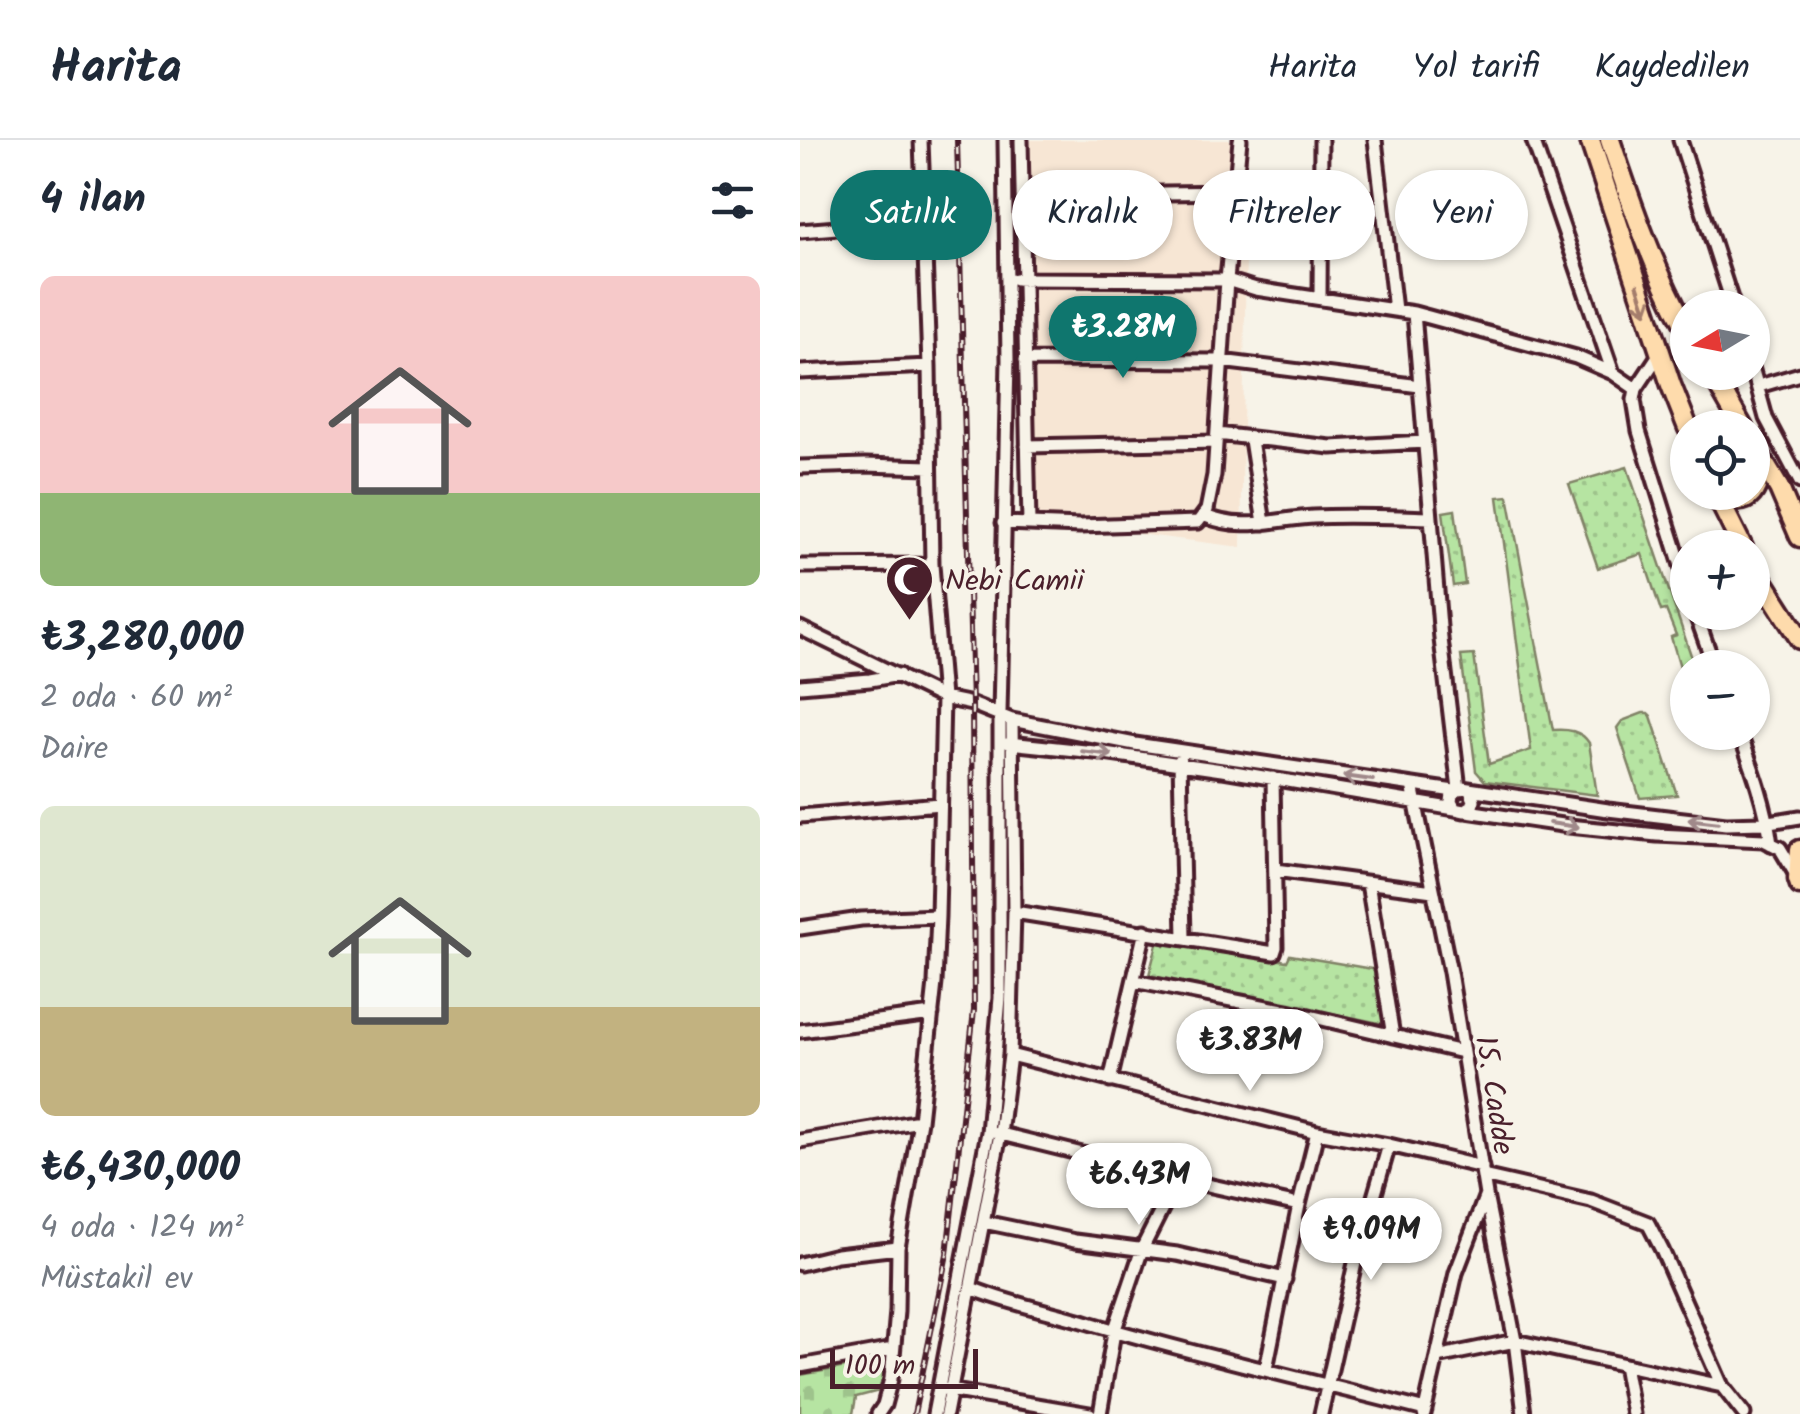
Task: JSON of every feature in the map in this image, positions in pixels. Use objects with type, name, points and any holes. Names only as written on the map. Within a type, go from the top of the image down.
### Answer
[{"type":"highway","points":[[1590,140],[1681,410]]},
{"type":"highway","points":[[1610,140],[1640,230],[1670,298]]},
{"type":"highway","points":[[1770,475],[1800,537]]},
{"type":"highway","points":[[1770,592],[1800,638]]},
{"type":"highway","points":[[1799,882],[1800,850]]},
{"type":"street","points":[[920,140],[921,170]]},
{"type":"street","points":[[946,1414],[945,1389],[1010,1055],[1014,912],[1006,743],[1000,713],[1008,360],[1005,140]]},
{"type":"street","points":[[1021,140],[1022,170]]},
{"type":"street","points":[[1238,170],[1240,140]]},
{"type":"street","points":[[1320,298],[1321,140]]},
{"type":"street","points":[[1375,140],[1395,310]]},
{"type":"street","points":[[1533,140],[1613,374]]},
{"type":"street","points":[[1680,140],[1728,290]]},
{"type":"street","points":[[800,231],[830,229]]},
{"type":"street","points":[[878,1414],[891,1380],[898,1311],[898,1248],[920,1120],[938,916],[942,698],[932,565],[925,260]]},
{"type":"street","points":[[1024,260],[1030,524]]},
{"type":"street","points":[[1003,522],[1080,526],[1198,522],[1205,516],[1214,474],[1229,260]]},
{"type":"street","points":[[1007,279],[1227,280],[1414,313],[1576,357],[1636,388]]},
{"type":"street","points":[[1414,313],[1441,639],[1461,790],[1451,802],[1461,809]]},
{"type":"street","points":[[1660,353],[1636,388],[1634,400],[1670,530]]},
{"type":"street","points":[[1025,360],[1221,361],[1420,386]]},
{"type":"street","points":[[800,372],[929,366]]},
{"type":"street","points":[[1770,383],[1800,374]]},
{"type":"street","points":[[1759,390],[1766,418],[1800,482]]},
{"type":"street","points":[[1028,446],[1216,438],[1330,447],[1425,442]]},
{"type":"street","points":[[1251,440],[1264,522]]},
{"type":"street","points":[[800,467],[930,467]]},
{"type":"street","points":[[1205,516],[1234,525],[1328,516],[1431,518]]},
{"type":"street","points":[[800,566],[932,565]]},
{"type":"street","points":[[800,628],[942,698],[972,704],[1012,720],[1274,778],[1415,802],[1569,826],[1772,844],[1780,848],[1799,882]]},
{"type":"street","points":[[800,686],[899,675]]},
{"type":"street","points":[[934,1414],[945,1389],[984,1222],[994,1133],[1006,743],[1012,720]]},
{"type":"street","points":[[1006,743],[1180,758],[1726,824],[1800,817]]},
{"type":"street","points":[[1745,750],[1772,844]]},
{"type":"street","points":[[1180,758],[1184,938]]},
{"type":"street","points":[[1014,912],[1274,954],[1274,778]]},
{"type":"street","name":"15. Cadde","points":[[1412,785],[1515,1341],[1524,1414]]},
{"type":"street","points":[[1461,790],[1474,796],[1474,803],[1461,809]]},
{"type":"street","points":[[800,816],[940,804]]},
{"type":"street","points":[[1275,870],[1433,892]]},
{"type":"street","points":[[1368,882],[1393,1036]]},
{"type":"street","points":[[800,928],[938,916]]},
{"type":"street","points":[[1110,1081],[1145,932]]},
{"type":"street","points":[[1134,981],[1288,1011],[1462,1052]]},
{"type":"street","points":[[800,1031],[932,1014]]},
{"type":"street","points":[[1010,1055],[1317,1132],[1389,1145],[1591,1201],[1648,1224],[1722,1386],[1744,1414]]},
{"type":"street","points":[[800,1141],[920,1120]]},
{"type":"street","points":[[1266,1369],[1317,1132]]},
{"type":"street","points":[[994,1133],[1299,1205]]},
{"type":"street","points":[[1321,1414],[1355,1263],[1389,1145]]},
{"type":"street","points":[[1100,1414],[1114,1332],[1142,1249],[1178,1177]]},
{"type":"street","points":[[971,1288],[1004,1302],[1425,1412],[1456,1273],[1486,1195]]},
{"type":"street","points":[[984,1222],[1208,1260],[1285,1280]]},
{"type":"street","points":[[800,1264],[836,1255],[898,1248]]},
{"type":"street","points":[[1436,1356],[1515,1341],[1722,1386]]},
{"type":"street","points":[[800,1366],[893,1349]]},
{"type":"street","points":[[1624,1365],[1633,1414]]},
{"type":"street","points":[[945,1389],[1090,1414]]},
{"type":"shaded area","points":[[1016,140],[1248,140],[1247,170],[1193,170],[1193,260],[1246,260],[1241,547],[1020,519],[1017,260],[1173,260],[1173,170],[1016,170]]},
{"type":"green space","points":[[1627,467],[1670,593],[1670,620],[1666,610],[1661,611],[1642,554],[1598,568],[1569,484]]},
{"type":"green space","points":[[1508,496],[1553,730],[1573,731],[1589,743],[1597,795],[1485,781],[1476,771],[1461,656],[1474,655],[1489,764],[1531,750],[1498,497]]},
{"type":"green space","points":[[1455,510],[1465,584],[1453,586],[1443,512]]},
{"type":"green space","points":[[1674,630],[1682,630],[1689,650],[1675,650],[1671,637],[1676,635]]},
{"type":"green space","points":[[1643,713],[1651,716],[1677,795],[1640,798],[1617,728],[1622,721]]},
{"type":"green space","points":[[1158,940],[1287,961],[1290,955],[1384,971],[1389,1025],[1149,975]]},
{"type":"green space","points":[[886,1360],[883,1390],[856,1397],[853,1414],[800,1414],[800,1375]]},
{"type":"railway","points":[[914,1414],[947,1254],[974,1010],[972,704],[957,140]]},
{"type":"place","name":"Nebi Camii","points":[[910,622]]}]
